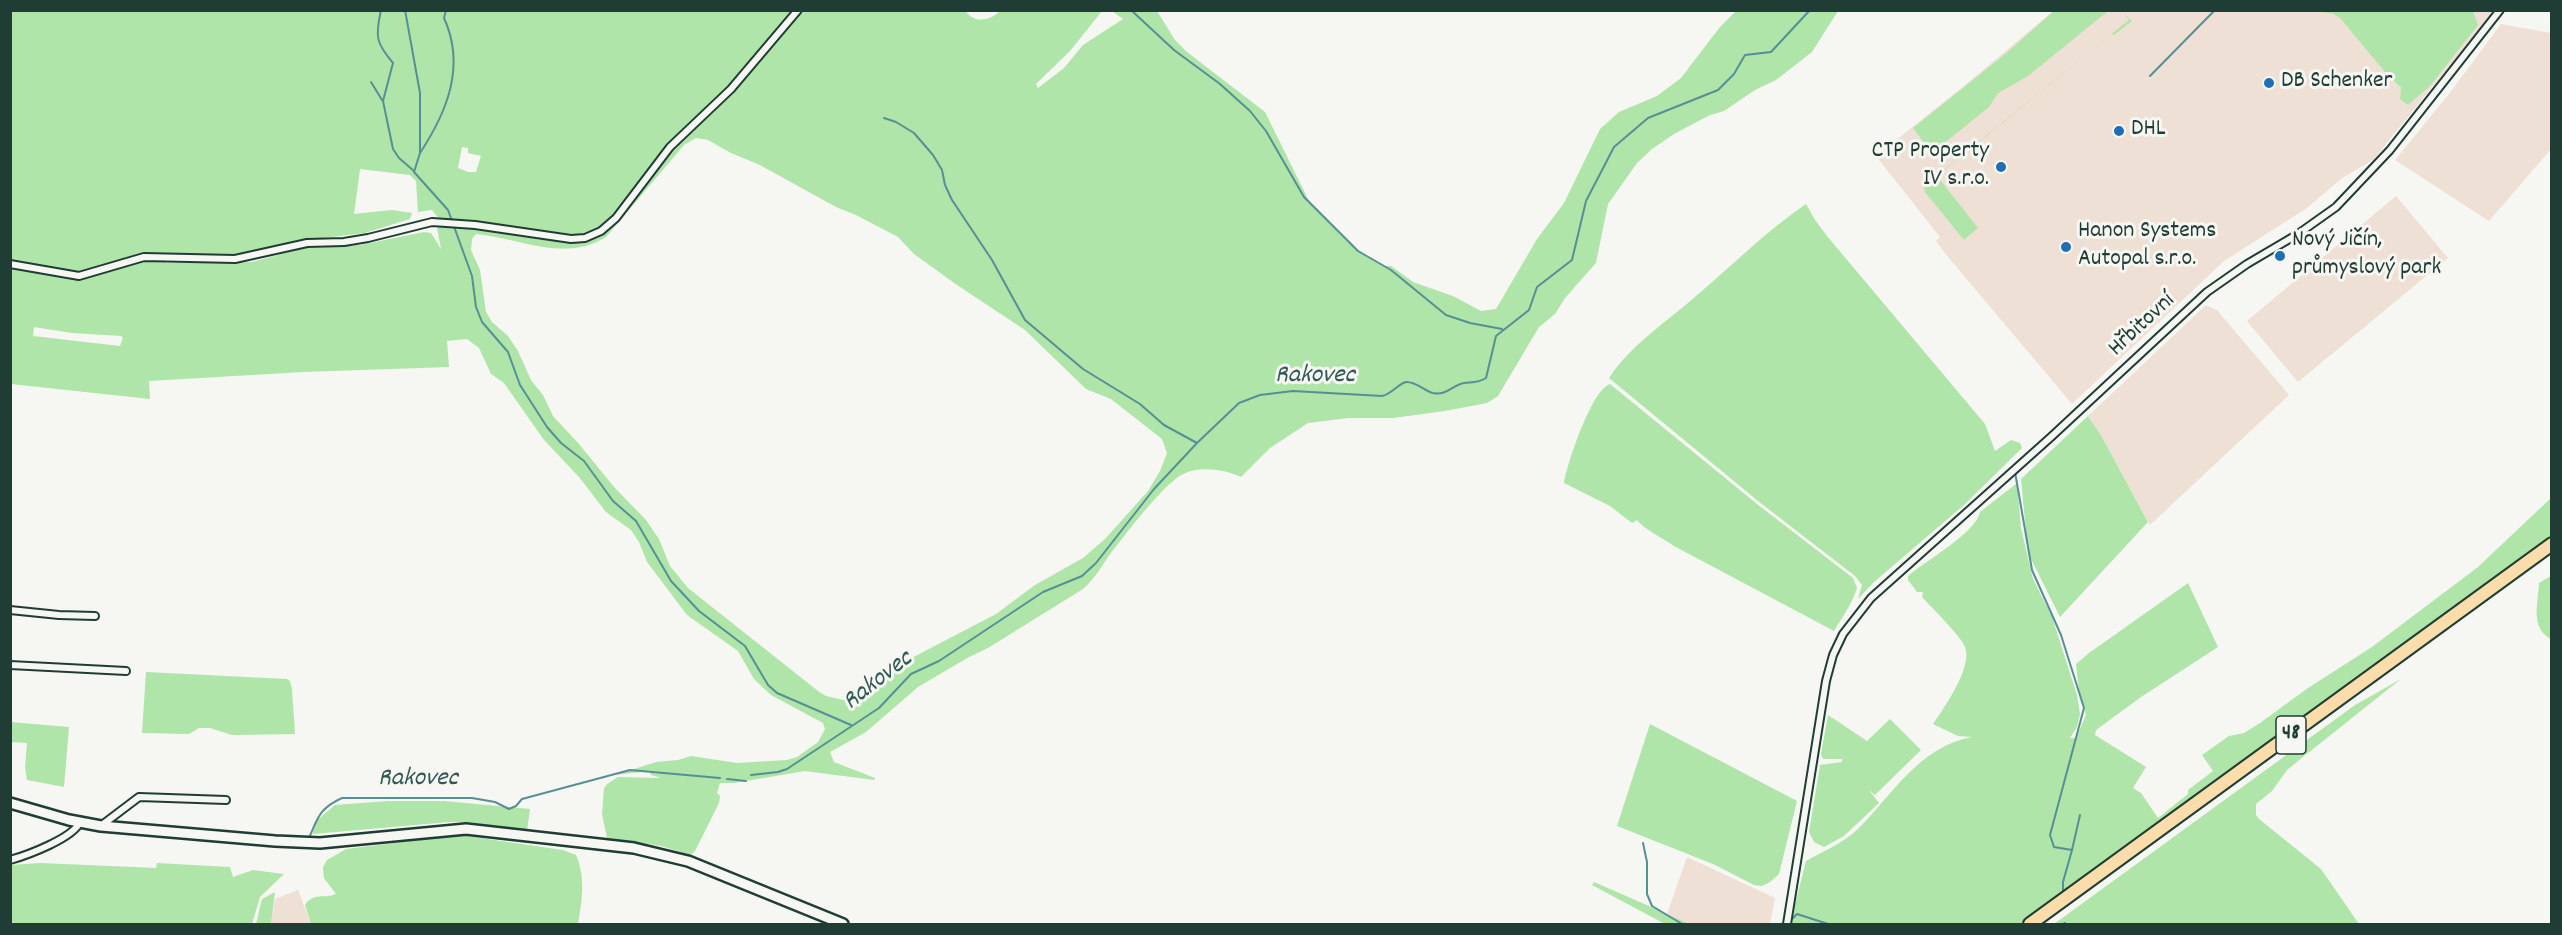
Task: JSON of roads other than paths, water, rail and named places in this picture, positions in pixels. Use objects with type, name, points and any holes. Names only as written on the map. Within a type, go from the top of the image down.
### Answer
[{"type":"highway","name":"48","points":[[2031,924],[2552,544]]},
{"type":"highway","name":"48","points":[[2043,924],[2552,553]]},
{"type":"main road","points":[[10,802],[101,826],[311,843],[466,828],[634,848],[688,861],[843,924]]},
{"type":"street","points":[[10,264],[79,276],[144,257],[235,259],[307,243],[344,242],[368,238],[432,222],[475,225],[572,239],[585,238],[601,231],[616,218],[670,147],[731,90],[798,10]]},
{"type":"street","name":"Hřbitovní","points":[[1787,924],[1826,681],[1833,655],[1843,634],[1871,598],[2051,437],[2207,292],[2305,230],[2342,201],[2390,150],[2500,10]]},
{"type":"street","points":[[10,610],[94,616]]},
{"type":"street","points":[[10,665],[126,671]]},
{"type":"street","points":[[101,826],[139,797],[226,800]]},
{"type":"street","points":[[10,860],[75,831],[80,822]]},
{"type":"waterway","points":[[381,10],[378,39],[393,63],[383,101],[393,149],[399,158],[414,171]]},
{"type":"waterway","points":[[405,10],[420,93],[420,153],[414,172],[448,210],[472,276],[476,307],[482,322],[508,352],[520,385],[547,427],[561,443],[584,461],[613,501],[636,521],[671,581],[699,611],[745,646],[768,685],[777,693],[851,725]]},
{"type":"waterway","points":[[420,153],[438,121],[450,88],[453,54],[444,18],[446,10]]},
{"type":"waterway","points":[[1131,10],[1174,50],[1220,84],[1250,111],[1266,131],[1304,197],[1358,251],[1391,270],[1446,315],[1470,323],[1502,329]]},
{"type":"waterway","name":"Rakovec","points":[[751,775],[787,769],[879,708],[911,674],[939,661],[1043,592],[1082,576],[1096,563],[1154,489],[1239,403],[1260,395],[1293,391],[1382,396],[1406,382],[1438,394],[1460,384],[1478,382],[1486,378],[1496,336],[1529,310],[1537,287],[1572,260],[1586,201],[1614,147],[1648,118],[1718,90],[1734,74],[1745,55],[1771,52],[1810,10]]},
{"type":"waterway","points":[[2150,76],[2215,10]]},
{"type":"waterway","points":[[371,82],[382,100]]},
{"type":"waterway","points":[[884,118],[914,133],[933,155],[942,170],[945,185],[952,200],[992,260],[1025,320],[1083,369],[1140,404],[1164,425],[1197,443]]},
{"type":"waterway","points":[[2015,472],[2032,570],[2061,635],[2084,708],[2050,835],[2054,847],[2072,850],[2063,882],[2063,893]]},
{"type":"waterway","name":"Rakovec","points":[[309,838],[324,810],[342,798],[472,798],[495,802],[509,809],[516,806],[522,799],[630,770],[720,778]]},
{"type":"waterway","name":"Rakovec","points":[[727,779],[746,781]]},
{"type":"waterway","points":[[2072,850],[2080,815]]},
{"type":"waterway","points":[[1643,843],[1647,862],[1647,894],[1652,906],[1682,924]]},
{"type":"waterway","points":[[1793,918],[1797,914],[1828,924]]},
{"type":"place","name":"DB Schenker","points":[[2269,83]]},
{"type":"place","name":"DHL","points":[[2119,131]]},
{"type":"place","name":"CTP Property IV s.r.o.","points":[[2001,167]]},
{"type":"place","name":"Hanon Systems Autopal s.r.o.","points":[[2066,247]]},
{"type":"place","name":"Nový Jičín, průmyslový park","points":[[2280,256]]}]
